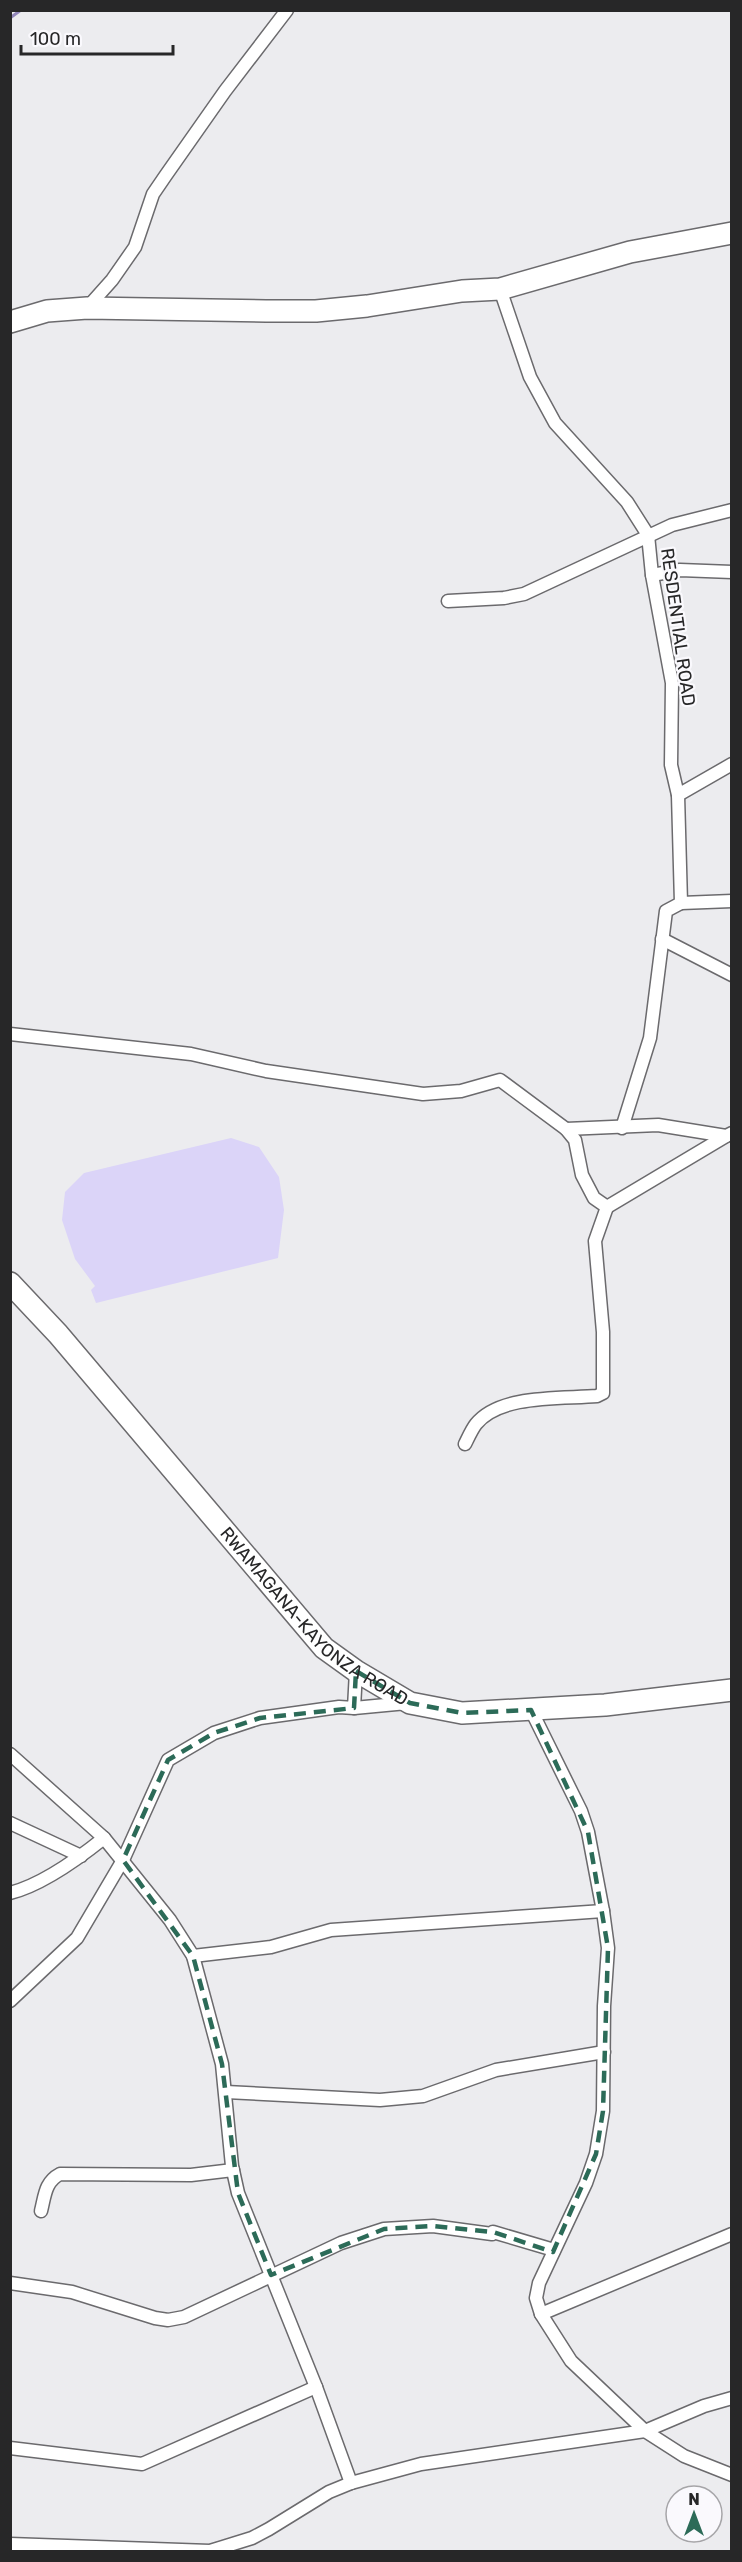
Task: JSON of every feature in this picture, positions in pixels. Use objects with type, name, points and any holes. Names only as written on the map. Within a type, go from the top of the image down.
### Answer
[{"type":"highway","points":[[10,322],[47,311],[87,308],[316,311],[368,306],[462,291],[500,288],[638,250],[732,232]]},
{"type":"highway","name":"RWAMAGANA-KAYONZA ROAD","points":[[10,1282],[58,1334],[324,1648],[356,1671],[410,1703],[462,1713],[605,1705],[732,1690]]},
{"type":"street","points":[[87,308],[112,280],[135,248],[153,194],[219,99],[287,10]]},
{"type":"street","name":"RESDENTIAL ROAD","points":[[500,288],[530,377],[555,423],[627,502],[648,535],[652,575],[672,682],[671,765],[678,795],[681,903]]},
{"type":"street","name":"RESDENTIAL ROAD","points":[[448,601],[504,598],[524,594],[672,525],[732,510]]},
{"type":"street","points":[[652,575],[680,570],[732,572]]},
{"type":"street","points":[[678,795],[732,764]]},
{"type":"street","points":[[622,1128],[650,1038],[666,911],[681,903],[732,901]]},
{"type":"street","points":[[662,939],[732,975]]},
{"type":"street","points":[[10,1034],[191,1054],[266,1071],[423,1094],[461,1090],[500,1080],[566,1129],[575,1140],[582,1175],[594,1198],[607,1207]]},
{"type":"street","points":[[566,1129],[658,1125],[729,1135]]},
{"type":"street","points":[[465,1444],[476,1423],[502,1406],[519,1402],[597,1396],[603,1393],[603,1332],[596,1241],[607,1207],[729,1135]]},
{"type":"street","points":[[354,1708],[356,1671]]},
{"type":"street","points":[[10,2001],[77,1938],[123,1860],[168,1760],[214,1733],[260,1718],[339,1707],[354,1708],[410,1703]]},
{"type":"street","points":[[531,1710],[581,1811],[588,1832],[608,1948],[603,2111],[596,2154],[586,2183],[539,2283],[536,2298],[541,2314],[571,2361],[645,2431],[684,2456],[732,2475]]},
{"type":"street","points":[[10,1754],[104,1838],[185,1941],[193,1956],[222,2064],[233,2170],[238,2193],[316,2387],[351,2483]]},
{"type":"street","points":[[10,1823],[81,1856]]},
{"type":"street","points":[[10,1893],[22,1890],[81,1856],[104,1838]]},
{"type":"street","points":[[193,1956],[271,1947],[331,1930],[603,1911]]},
{"type":"street","points":[[226,2092],[380,2100],[423,2096],[496,2070],[604,2052]]},
{"type":"street","points":[[41,2211],[47,2186],[60,2174],[191,2175],[233,2170]]},
{"type":"street","points":[[10,2283],[72,2292],[168,2320],[184,2318],[341,2243],[384,2229],[433,2226],[492,2235],[493,2232],[554,2250],[553,2252]]},
{"type":"street","points":[[541,2314],[732,2234]]},
{"type":"street","points":[[10,2448],[142,2464],[316,2387]]},
{"type":"street","points":[[10,2544],[210,2551],[261,2534],[329,2492],[351,2483],[421,2464],[645,2431],[704,2406],[732,2397]]},
{"type":"highlighted area","points":[[356,1671],[410,1703],[462,1713],[531,1710],[588,1832],[608,1948],[603,2111],[596,2154],[553,2252],[493,2232],[433,2226],[384,2229],[271,2275],[238,2193],[222,2064],[193,1956],[123,1860],[168,1760],[214,1733],[260,1718],[354,1708]]},
{"type":"shaded area","points":[[231,1138],[259,1147],[279,1177],[284,1210],[278,1258],[96,1303],[91,1290],[95,1286],[75,1259],[62,1220],[65,1192],[84,1173]]},
{"type":"waterway","points":[[10,18],[21,10]]}]
